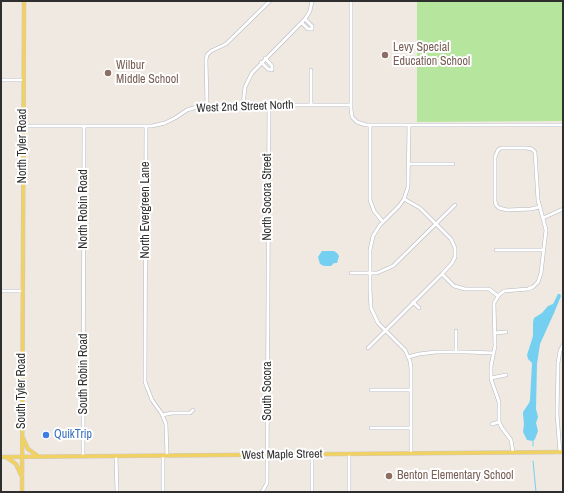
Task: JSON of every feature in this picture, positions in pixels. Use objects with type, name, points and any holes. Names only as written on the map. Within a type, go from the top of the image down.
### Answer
[{"type":"main road","name":"North Tyler Road","points":[[23,291],[24,1]]},
{"type":"main road","name":"South Tyler Road","points":[[22,492],[23,291]]},
{"type":"main road","points":[[22,436],[28,449],[39,457]]},
{"type":"main road","name":"West Maple Street","points":[[3,457],[561,452]]},
{"type":"main road","points":[[3,457],[16,464],[22,476]]},
{"type":"street","points":[[206,105],[206,60],[210,52],[226,44],[270,1]]},
{"type":"street","points":[[243,105],[244,90],[248,78],[261,62],[302,23],[310,11],[312,1]]},
{"type":"street","points":[[351,1],[351,114],[354,120],[361,124],[370,125],[563,125]]},
{"type":"street","points":[[302,23],[308,30],[312,29],[312,26],[305,19]]},
{"type":"street","points":[[261,62],[268,69],[272,70],[272,66],[265,58]]},
{"type":"street","points":[[311,70],[311,105]]},
{"type":"street","points":[[1,80],[24,80]]},
{"type":"street","name":"West 2nd Street North","points":[[23,126],[146,126],[165,123],[192,108],[206,105],[351,105]]},
{"type":"street","name":"North Socora Street","points":[[268,289],[269,105]]},
{"type":"street","points":[[370,125],[370,200],[374,211],[383,222]]},
{"type":"street","points":[[409,125],[408,187],[404,199],[376,230],[371,242],[370,299],[371,308],[378,323],[405,350],[411,368],[411,453]]},
{"type":"street","name":"North Robin Road","points":[[84,126],[84,292]]},
{"type":"street","name":"North Evergreen Lane","points":[[146,126],[145,382],[152,400],[162,415],[167,429],[163,492]]},
{"type":"street","points":[[513,452],[511,440],[502,428],[500,422],[499,402],[491,378],[495,333],[494,303],[498,296],[508,290],[528,288],[537,283],[541,273],[546,230],[537,188],[535,152],[532,149],[501,148],[496,153],[495,201],[499,208],[507,210],[540,207]]},
{"type":"street","points":[[409,164],[453,164]]},
{"type":"street","points":[[368,348],[442,274],[454,260],[456,252],[454,243],[451,239],[420,208],[404,199]]},
{"type":"street","points":[[351,273],[382,272],[393,266],[455,205]]},
{"type":"street","points":[[543,218],[563,209]]},
{"type":"street","points":[[496,250],[544,250]]},
{"type":"street","points":[[442,274],[454,286],[465,289],[489,290],[498,296]]},
{"type":"street","name":"South Socora","points":[[262,492],[267,483],[268,289]]},
{"type":"street","points":[[1,291],[23,291]]},
{"type":"street","name":"South Robin Road","points":[[83,457],[84,292]]},
{"type":"street","points":[[413,302],[419,308]]},
{"type":"street","points":[[456,331],[456,352]]},
{"type":"street","points":[[495,333],[506,332]]},
{"type":"street","points":[[561,452],[558,428],[558,363],[560,351],[563,345]]},
{"type":"street","points":[[408,357],[426,352],[494,353]]},
{"type":"street","points":[[491,378],[506,375]]},
{"type":"street","points":[[558,386],[563,386]]},
{"type":"street","points":[[371,390],[411,390]]},
{"type":"street","points":[[162,415],[172,413],[190,413],[193,410]]},
{"type":"street","points":[[492,424],[500,422]]},
{"type":"street","points":[[558,428],[563,427]]},
{"type":"street","points":[[371,428],[411,428]]},
{"type":"street","points":[[312,454],[312,492]]},
{"type":"street","points":[[349,454],[349,492]]},
{"type":"street","points":[[116,456],[117,492]]},
{"type":"green space","points":[[417,1],[561,1],[563,5],[563,121],[417,122]]},
{"type":"water","points":[[322,251],[334,251],[337,253],[339,256],[337,263],[334,263],[331,266],[324,266],[320,264],[318,257]]},
{"type":"water","points":[[558,294],[561,296],[540,344],[537,364],[536,409],[538,417],[536,423],[538,431],[533,441],[527,440],[523,432],[523,412],[530,400],[532,363],[528,359],[527,355],[533,336],[533,322],[534,318],[542,313],[548,306],[553,304]]},
{"type":"waterway","points":[[533,441],[533,446]]},
{"type":"waterway","points":[[533,461],[536,492]]},
{"type":"place","name":"Levy Special Education School","points":[[385,55]]},
{"type":"place","name":"Wilbur Middle School","points":[[108,73]]},
{"type":"place","name":"QuikTrip","points":[[46,435]]},
{"type":"place","name":"Benton Elementary School","points":[[389,476]]}]
